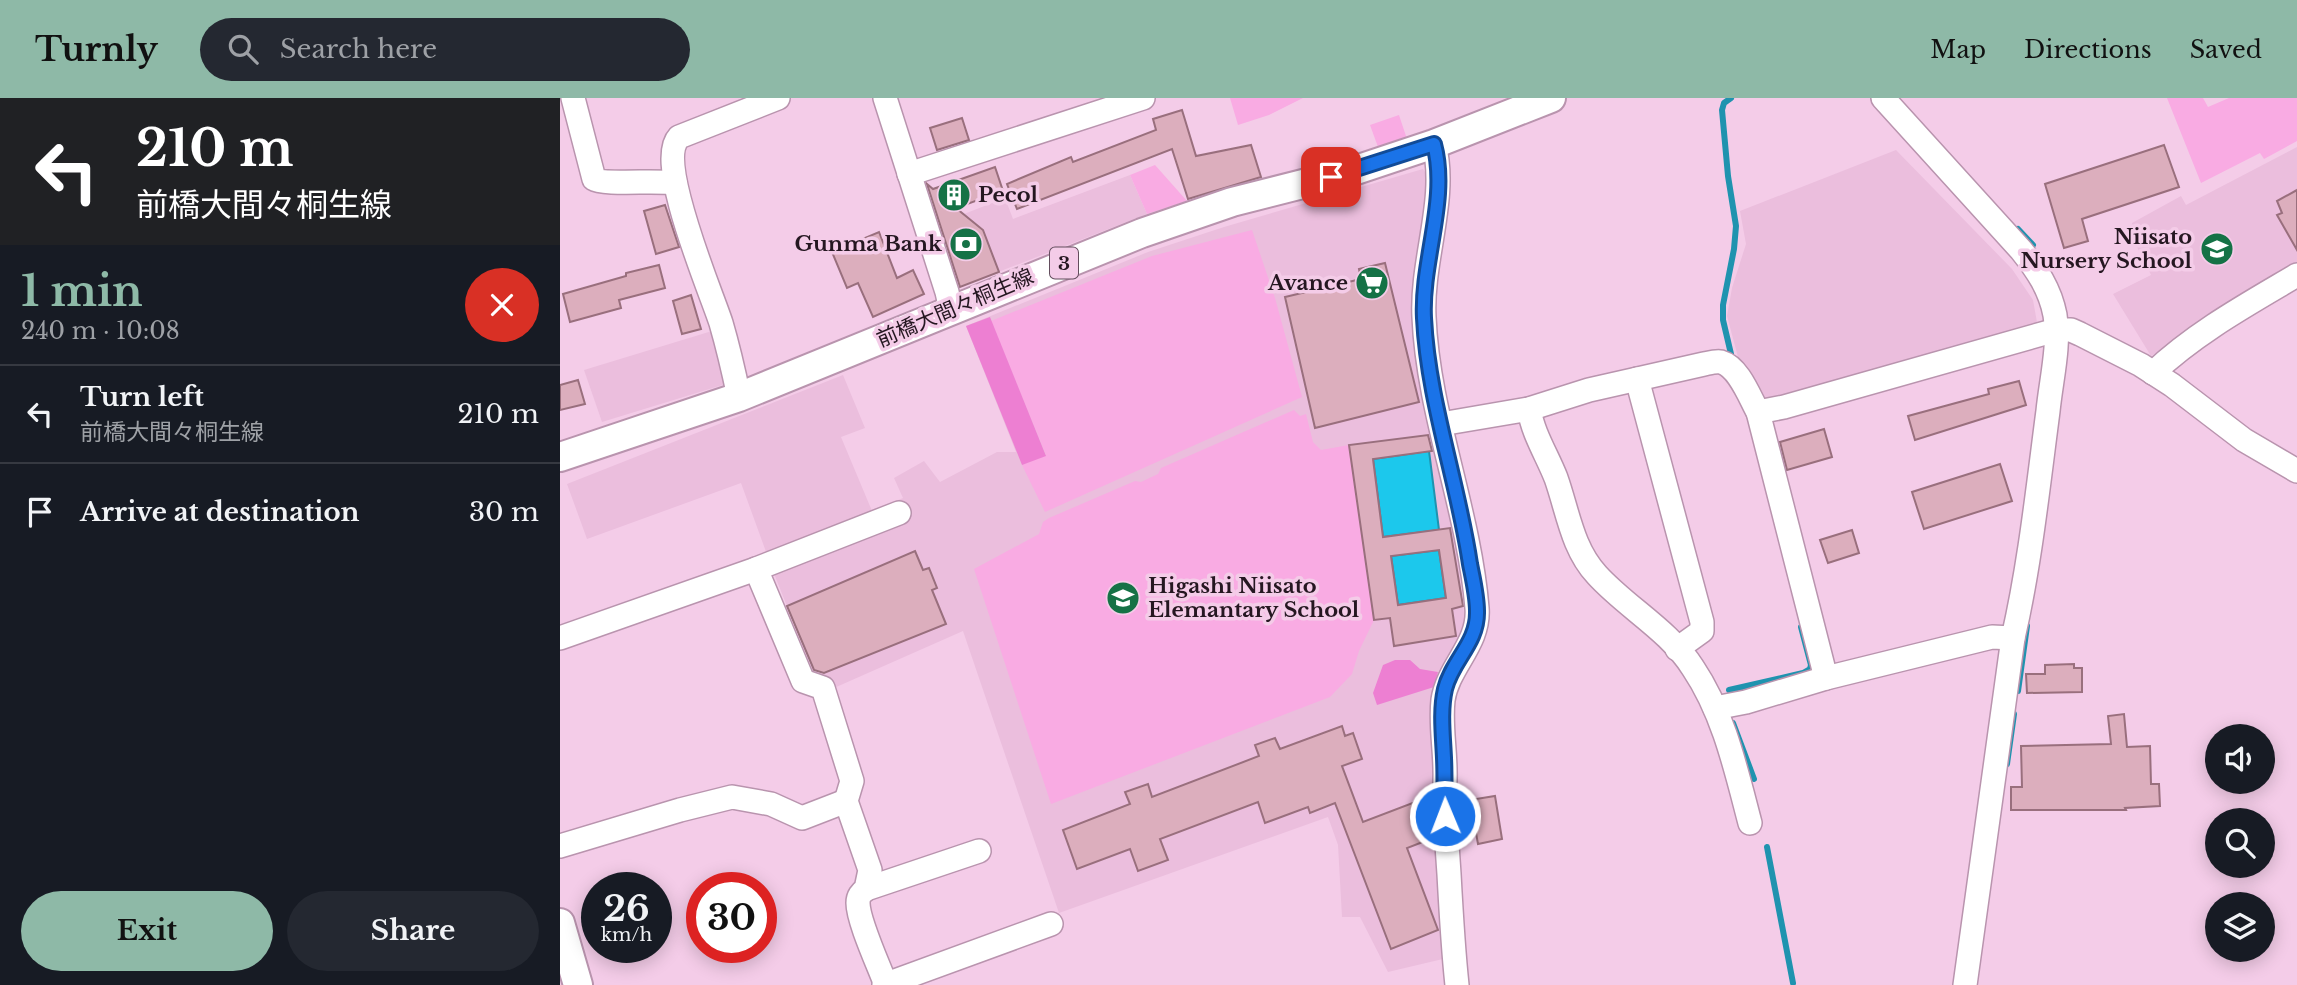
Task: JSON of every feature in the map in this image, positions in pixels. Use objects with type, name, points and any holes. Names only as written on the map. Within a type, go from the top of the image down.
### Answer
[{"type":"main road","name":"前橋大間々桐生線","points":[[560,457],[739,397],[1174,221],[1232,202],[1350,172],[1434,144],[1551,98]]},
{"type":"main road","points":[[560,923],[578,985]]},
{"type":"street","points":[[573,98],[594,179],[599,182],[675,183]]},
{"type":"street","points":[[739,397],[721,325],[678,197],[672,150],[679,136],[743,104],[778,98]]},
{"type":"street","points":[[885,98],[951,310]]},
{"type":"street","points":[[909,174],[1143,98]]},
{"type":"street","points":[[1883,98],[2038,272],[2052,303],[2056,330],[2040,469],[2013,638],[1965,985]]},
{"type":"street","points":[[1434,144],[1438,160],[1438,183],[1423,295],[1424,320],[1441,424],[1466,533],[1477,607],[1475,631],[1469,646],[1448,678],[1443,702],[1444,792],[1457,985]]},
{"type":"street","points":[[2153,373],[2171,355],[2297,275]]},
{"type":"street","points":[[1758,412],[2056,330],[2071,330],[2153,373],[2244,440],[2297,471]]},
{"type":"street","points":[[1441,424],[1529,409],[1589,390],[1719,361],[1726,364],[1740,378],[1758,412],[1826,678]]},
{"type":"street","points":[[1637,379],[1702,622],[1702,631],[1677,649]]},
{"type":"street","points":[[1529,409],[1533,428],[1556,479],[1582,555],[1600,578],[1692,666],[1715,708],[1736,768],[1750,822]]},
{"type":"street","points":[[560,638],[756,569],[899,513]]},
{"type":"street","points":[[756,569],[803,681],[823,688],[852,780],[846,801],[870,870],[866,889]]},
{"type":"street","points":[[1715,708],[1992,637],[2013,638]]},
{"type":"street","points":[[560,846],[732,797],[771,804],[802,818],[846,801]]},
{"type":"street","points":[[979,851],[866,889],[860,894],[860,912],[885,985],[1051,924]]},
{"type":"shaded area","points":[[1230,98],[1303,98],[1269,115],[1238,125]]},
{"type":"shaded area","points":[[2167,98],[2203,98],[2208,107],[2229,98],[2297,98],[2297,141],[2264,159],[2260,153],[2201,183]]},
{"type":"shaded area","points":[[1399,115],[1407,139],[1378,147],[1370,125]]},
{"type":"shaded area","name":"Niisato Nursery School","points":[[2297,147],[2297,265],[2151,356],[2113,294],[2151,275],[2130,233],[2132,223],[2181,196],[2186,205]]},
{"type":"shaded area","points":[[1896,150],[2012,269],[2033,300],[2038,328],[1869,376],[1763,400],[1755,391],[1738,357],[1727,316],[1732,288],[1746,244],[1740,211]]},
{"type":"shaded area","points":[[1155,165],[1187,201],[1147,214],[1130,175]]},
{"type":"shaded area","name":"Higashi Niisato Elemantary School","points":[[1423,169],[1430,181],[1417,270],[1456,539],[1465,622],[1463,633],[1438,672],[1434,687],[1447,958],[1388,972],[1360,917],[1342,917],[1338,845],[1328,817],[1059,913],[963,631],[834,688],[815,677],[741,483],[587,539],[567,484],[843,375],[865,428],[841,437],[872,511],[903,498],[894,478],[924,461],[940,482],[997,452],[1016,452],[966,326],[1148,252]]},
{"type":"shaded area","points":[[1130,175],[1147,214],[960,287],[933,220],[964,214],[1005,198],[1013,219]]},
{"type":"shaded area","points":[[1252,230],[1275,298],[1302,397],[1045,512],[1022,465],[1046,455],[991,321],[1152,256]]},
{"type":"shaded area","points":[[990,317],[1046,456],[1022,465],[966,326]]},
{"type":"shaded area","points":[[712,331],[729,383],[602,422],[584,370]]},
{"type":"shaded area","points":[[1294,410],[1300,416],[1306,414],[1313,442],[1321,450],[1349,445],[1374,620],[1359,651],[1352,674],[1330,697],[1051,804],[974,569],[1039,534],[1043,522],[1049,518],[1135,481],[1141,482],[1158,474],[1161,468]]},
{"type":"shaded area","points":[[1395,660],[1410,660],[1420,669],[1438,672],[1434,687],[1377,705],[1373,693],[1383,665]]},
{"type":"water","points":[[1429,451],[1439,530],[1383,537],[1373,459]]},
{"type":"water","points":[[1439,550],[1446,598],[1398,605],[1391,556]]},
{"type":"building","points":[[1182,110],[1196,156],[1251,145],[1261,177],[1188,199],[1172,149],[1017,209],[1007,184],[1071,157],[1073,162],[1156,130],[1153,119]]},
{"type":"building","points":[[962,118],[969,140],[937,150],[930,128]]},
{"type":"building","points":[[2164,145],[2179,187],[2082,219],[2088,241],[2064,248],[2045,184]]},
{"type":"building","points":[[995,167],[1003,191],[956,208],[983,230],[999,272],[960,287],[927,184],[933,189]]},
{"type":"building","points":[[2297,190],[2297,250],[2277,215],[2282,213],[2277,201]]},
{"type":"building","points":[[665,205],[679,247],[656,254],[644,211]]},
{"type":"building","points":[[879,232],[897,278],[913,270],[924,294],[873,317],[858,283],[847,288],[832,252]]},
{"type":"building","points":[[1385,263],[1419,402],[1315,428],[1285,297],[1361,279],[1359,269]]},
{"type":"building","points":[[659,265],[665,288],[619,300],[621,308],[570,322],[563,294]]},
{"type":"building","points":[[691,295],[701,329],[682,334],[673,301]]},
{"type":"building","points":[[578,380],[585,404],[560,410],[560,385]]},
{"type":"building","points":[[2019,381],[2026,405],[1915,440],[1908,416],[1989,394],[1988,389]]},
{"type":"building","points":[[1824,429],[1832,457],[1787,470],[1780,442]]},
{"type":"building","points":[[1428,435],[1432,451],[1373,459],[1383,537],[1450,528],[1463,606],[1452,609],[1456,636],[1394,646],[1390,618],[1374,620],[1349,445]],"holes":[[[1439,550],[1446,598],[1398,605],[1391,556]]]},
{"type":"building","points":[[2000,464],[2012,501],[1924,529],[1912,492]]},
{"type":"building","points":[[1852,530],[1859,553],[1828,563],[1820,540]]},
{"type":"building","points":[[915,551],[923,570],[929,568],[937,588],[932,590],[946,624],[824,673],[814,670],[787,606]]},
{"type":"building","points":[[2074,664],[2074,668],[2082,668],[2082,692],[2027,693],[2026,674],[2045,674],[2045,665]]},
{"type":"building","points":[[2124,714],[2127,747],[2150,746],[2151,784],[2159,784],[2160,806],[2125,808],[2126,810],[2011,810],[2011,787],[2022,787],[2021,746],[2111,744],[2108,716]]},
{"type":"building","points":[[1342,726],[1345,736],[1353,733],[1362,759],[1342,766],[1363,822],[1423,799],[1432,823],[1433,838],[1407,848],[1438,930],[1391,949],[1335,803],[1310,813],[1308,807],[1265,823],[1258,802],[1160,839],[1168,860],[1138,871],[1130,849],[1077,869],[1063,830],[1130,804],[1125,792],[1148,784],[1152,797],[1259,756],[1255,745],[1275,738],[1280,749]]},
{"type":"building","points":[[1495,796],[1502,839],[1478,844],[1476,833],[1470,834],[1466,806],[1477,804],[1476,799]]},
{"type":"waterway","points":[[1731,98],[1724,103],[1722,110],[1736,226],[1723,305],[1723,320],[1731,354]]},
{"type":"waterway","points":[[2018,229],[2033,245]]},
{"type":"waterway","points":[[2018,691],[2027,626]]},
{"type":"waterway","points":[[1729,690],[1803,673],[1810,669],[1801,627]]},
{"type":"waterway","points":[[2007,764],[2014,714]]},
{"type":"waterway","points":[[1733,723],[1754,779]]},
{"type":"waterway","points":[[1767,847],[1793,983]]},
{"type":"place","name":"Pecol","points":[[954,195]]},
{"type":"place","name":"Gunma Bank","points":[[966,244]]},
{"type":"place","name":"Niisato Nursery School","points":[[2217,249]]},
{"type":"place","name":"Avance","points":[[1372,283]]},
{"type":"place","name":"Higashi Niisato Elemantary School","points":[[1123,598]]},
{"type":"route","points":[[1331,177],[1434,144],[1438,160],[1438,183],[1423,295],[1424,320],[1437,403],[1466,533],[1477,607],[1475,631],[1445,688],[1445,816]]}]
